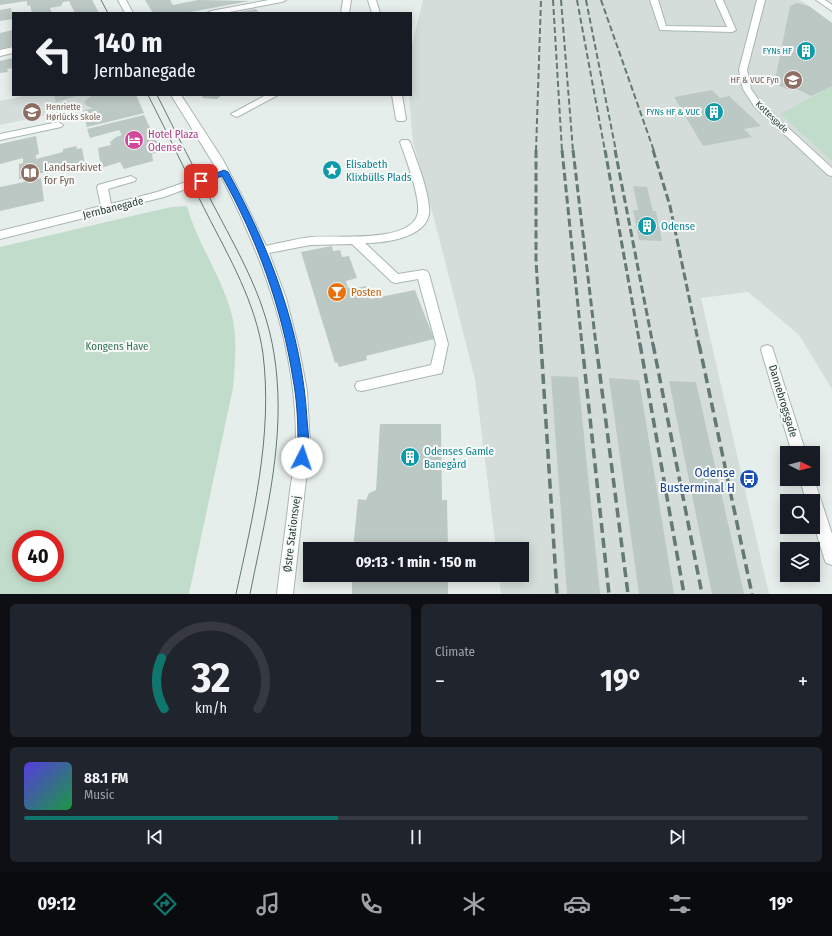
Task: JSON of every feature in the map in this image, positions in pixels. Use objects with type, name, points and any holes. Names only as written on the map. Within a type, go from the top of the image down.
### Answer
[{"type":"street","points":[[122,0],[128,12]]},
{"type":"street","points":[[216,12],[282,0]]},
{"type":"street","points":[[345,12],[347,0]]},
{"type":"street","points":[[372,0],[376,12]]},
{"type":"street","points":[[654,0],[663,28],[732,30],[719,0]]},
{"type":"street","name":"Kottesgade","points":[[761,0],[743,70],[747,89],[757,104],[832,173]]},
{"type":"street","points":[[820,0],[832,9]]},
{"type":"street","points":[[259,4],[264,12]]},
{"type":"street","points":[[0,53],[12,50]]},
{"type":"street","name":"Østre Stationsvej","points":[[177,96],[218,160],[239,200],[262,251],[280,298],[293,349],[300,391],[303,444],[285,594]]},
{"type":"street","points":[[236,114],[271,96]]},
{"type":"street","points":[[397,96],[401,119]]},
{"type":"street","points":[[0,137],[58,125]]},
{"type":"street","points":[[262,251],[308,241],[382,238],[405,234],[419,225],[424,214],[418,182],[405,142]]},
{"type":"street","name":"Jernbanegade","points":[[0,235],[160,196],[224,172]]},
{"type":"street","points":[[107,210],[102,187],[131,179]]},
{"type":"street","points":[[355,240],[396,279],[423,274],[442,344],[438,369],[362,386]]},
{"type":"street","name":"Dannebrogsgade","points":[[767,350],[797,446]]},
{"type":"street","points":[[809,486],[832,558]]},
{"type":"shaded area","points":[[423,0],[800,0],[832,23],[832,389],[799,335],[748,292],[701,298],[769,594],[501,594],[500,582],[529,582],[529,542],[495,542],[475,379],[413,142],[409,96],[412,96],[412,45]]},
{"type":"shaded area","name":"Henriette Hørlücks Skole","points":[[23,96],[136,96],[144,113],[87,127],[83,111],[80,108],[0,125],[0,101]]},
{"type":"green space","points":[[832,86],[832,161],[780,114]]},
{"type":"green space","name":"Kongens Have","points":[[187,206],[191,220],[227,298],[235,330],[233,388],[189,594],[0,594],[0,247],[172,207]]},
{"type":"building","points":[[0,0],[27,0],[27,1],[0,5]]},
{"type":"building","points":[[27,0],[92,0],[98,12],[74,12],[69,1],[63,2],[61,6],[50,8],[52,12],[32,12],[30,5],[27,6]]},
{"type":"building","points":[[145,0],[170,0],[173,5],[198,0],[250,1],[190,12],[152,12]]},
{"type":"building","name":"FYNs HF","points":[[797,3],[809,6],[832,23],[832,86],[811,96],[799,90],[787,89],[777,85],[775,80],[790,6]]},
{"type":"building","points":[[11,8],[12,19],[0,21],[0,10]]},
{"type":"building","points":[[256,9],[258,12],[239,12]]},
{"type":"building","points":[[12,30],[12,46],[0,49],[0,33]]},
{"type":"building","points":[[12,58],[12,68],[7,69],[8,72],[0,73],[0,61]]},
{"type":"building","name":"FYNs HF & VUC","points":[[712,90],[720,98],[729,96],[761,126],[744,129],[752,137],[703,146],[674,97]]},
{"type":"building","points":[[54,96],[77,96],[56,102]]},
{"type":"building","points":[[91,96],[136,96],[144,113],[87,127],[83,111],[93,108],[87,106],[84,102]]},
{"type":"building","points":[[202,96],[221,96],[217,99],[203,98]]},
{"type":"building","name":"Hotel Plaza Odense","points":[[144,115],[161,151],[152,154],[153,161],[124,169],[120,162],[101,168],[98,148],[111,145],[110,142],[116,137],[122,135],[119,130],[90,138],[87,129]]},
{"type":"building","name":"Landsarkivet for Fyn","points":[[36,136],[39,154],[36,155],[36,159],[63,152],[63,149],[76,146],[77,149],[82,148],[85,165],[36,174],[37,179],[41,178],[44,201],[0,211],[0,187],[24,182],[23,179],[19,179],[19,164],[23,163],[23,158],[0,164],[0,144]]},
{"type":"building","name":"Odense","points":[[633,186],[647,187],[653,211],[656,211],[662,241],[639,240],[633,210],[638,210]]},
{"type":"building","points":[[332,246],[333,251],[340,250],[342,257],[349,256],[357,278],[346,281],[348,288],[352,287],[353,289],[366,286],[370,299],[415,290],[434,339],[366,356],[367,360],[339,367],[337,362],[335,363],[301,252]]},
{"type":"building","points":[[551,376],[578,377],[600,594],[567,594]]},
{"type":"building","points":[[609,378],[639,380],[674,594],[639,594]]},
{"type":"building","points":[[669,381],[696,382],[744,594],[712,594]]},
{"type":"building","name":"Odenses Gamle Banegård","points":[[380,424],[441,424],[442,500],[447,500],[448,542],[354,542],[358,499],[366,500],[369,493],[376,490]]},
{"type":"building","points":[[352,582],[448,582],[448,594],[352,594]]},
{"type":"tram line","points":[[101,0],[107,12]]},
{"type":"tram line","points":[[148,96],[232,263],[248,299],[263,354],[265,415],[260,475],[236,594]]},
{"type":"tram line","points":[[158,96],[247,270],[256,290],[270,332],[277,379],[278,406],[275,460],[250,594]]},
{"type":"railway","points":[[536,151],[541,0]]},
{"type":"railway","points":[[553,0],[562,151]]},
{"type":"railway","points":[[561,0],[573,151]]},
{"type":"railway","points":[[577,0],[605,151]]},
{"type":"railway","points":[[586,0],[616,151]]},
{"type":"railway","points":[[601,0],[654,151]]},
{"type":"railway","points":[[562,150],[582,345]]},
{"type":"railway","points":[[573,150],[596,345]]},
{"type":"railway","points":[[605,150],[640,345]]},
{"type":"railway","points":[[615,150],[653,345]]},
{"type":"railway","points":[[653,150],[670,206],[699,345]]},
{"type":"railway","points":[[536,151],[536,260],[541,345]]},
{"type":"railway","points":[[541,344],[557,594]]},
{"type":"railway","points":[[582,344],[609,594]]},
{"type":"railway","points":[[596,344],[628,594]]},
{"type":"railway","points":[[640,344],[684,594]]},
{"type":"railway","points":[[653,344],[702,594]]},
{"type":"railway","points":[[699,344],[752,594]]},
{"type":"place","name":"FYNs HF","points":[[806,51]]},
{"type":"place","name":"HF & VUC Fyn","points":[[793,80]]},
{"type":"place","name":"Henriette Hørlücks Skole","points":[[32,112]]},
{"type":"place","name":"FYNs HF & VUC","points":[[714,112]]},
{"type":"place","name":"Hotel Plaza Odense","points":[[134,140]]},
{"type":"place","name":"Elisabeth Klixbülls Plads","points":[[332,170]]},
{"type":"place","name":"Landsarkivet for Fyn","points":[[30,173]]},
{"type":"place","name":"Odense","points":[[647,226]]},
{"type":"place","name":"Posten","points":[[337,292]]},
{"type":"place","name":"Odenses Gamle Banegård","points":[[410,457]]},
{"type":"place","name":"Odense Busterminal H","points":[[749,479]]},
{"type":"route","points":[[201,181],[224,172],[239,200],[262,251],[280,298],[293,349],[300,391],[303,444],[302,458]]}]
